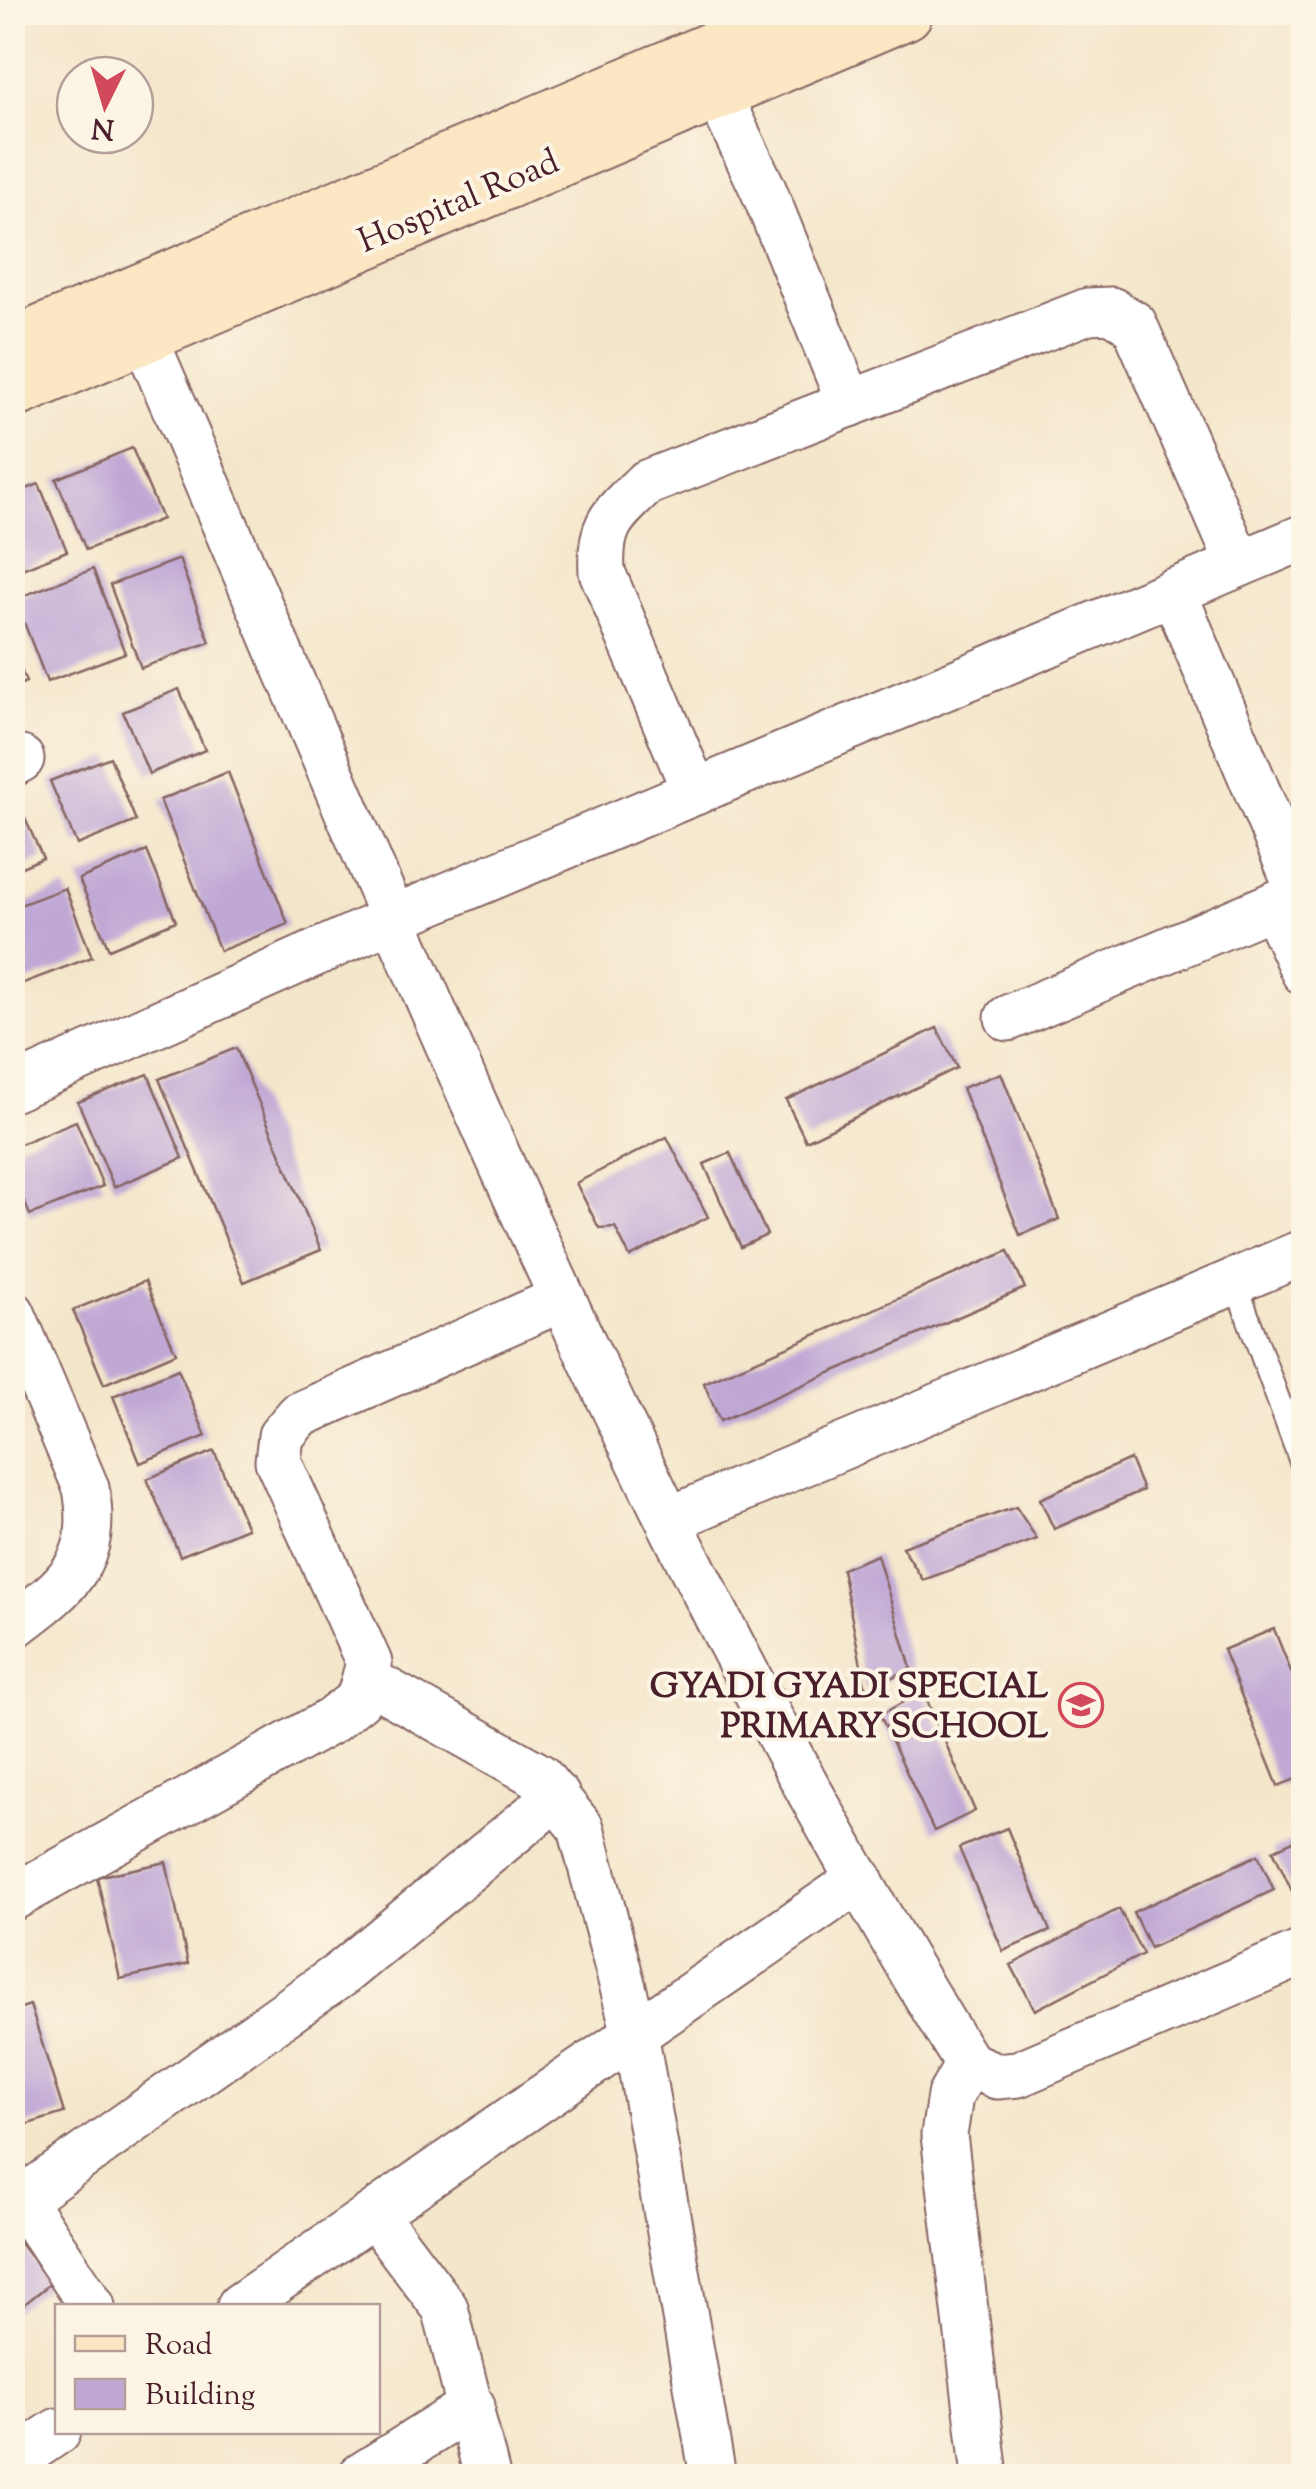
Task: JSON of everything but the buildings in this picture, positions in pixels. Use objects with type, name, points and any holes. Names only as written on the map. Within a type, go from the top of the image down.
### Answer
[{"type":"main road","name":"Hospital Road","points":[[12,346],[801,12]]},
{"type":"main road","name":"Hospital Road","points":[[12,391],[905,12]]},
{"type":"street","points":[[717,92],[762,189],[850,404]]},
{"type":"street","points":[[695,792],[602,572],[600,539],[618,510],[646,484],[1088,310],[1111,310],[1134,324],[1239,564]]},
{"type":"street","points":[[143,334],[561,1299],[766,1712],[968,2064],[997,2076],[1018,2074],[1304,1952]]},
{"type":"street","points":[[13,1087],[396,917],[1304,537]]},
{"type":"street","points":[[1174,592],[1292,896],[1304,972]]},
{"type":"street","points":[[1008,1018],[1292,896]]},
{"type":"street","points":[[671,1518],[1304,1252]]},
{"type":"street","points":[[12,1898],[331,1720],[360,1699],[368,1680],[369,1663],[278,1462],[280,1436],[299,1415],[561,1299]]},
{"type":"street","points":[[12,1312],[86,1488],[90,1509],[87,1544],[76,1574],[66,1587],[12,1626]]},
{"type":"street","points":[[368,1680],[538,1776],[557,1796],[586,1842],[635,2033],[713,2476]]},
{"type":"street","points":[[91,2304],[15,2197],[340,1974],[557,1796]]},
{"type":"street","points":[[243,2304],[860,1879]]},
{"type":"street","points":[[968,2064],[950,2096],[944,2135],[985,2476]]},
{"type":"street","points":[[374,2214],[438,2294],[472,2406],[487,2476]]},
{"type":"street","points":[[360,2476],[472,2406]]},
{"type":"street","points":[[12,2462],[55,2433]]},
{"type":"lane","points":[[1236,1282],[1304,1470]]},
{"type":"place","name":"GYADI GYADI SPECIAL PRIMARY SCHOOL","points":[[1081,1705]]}]
